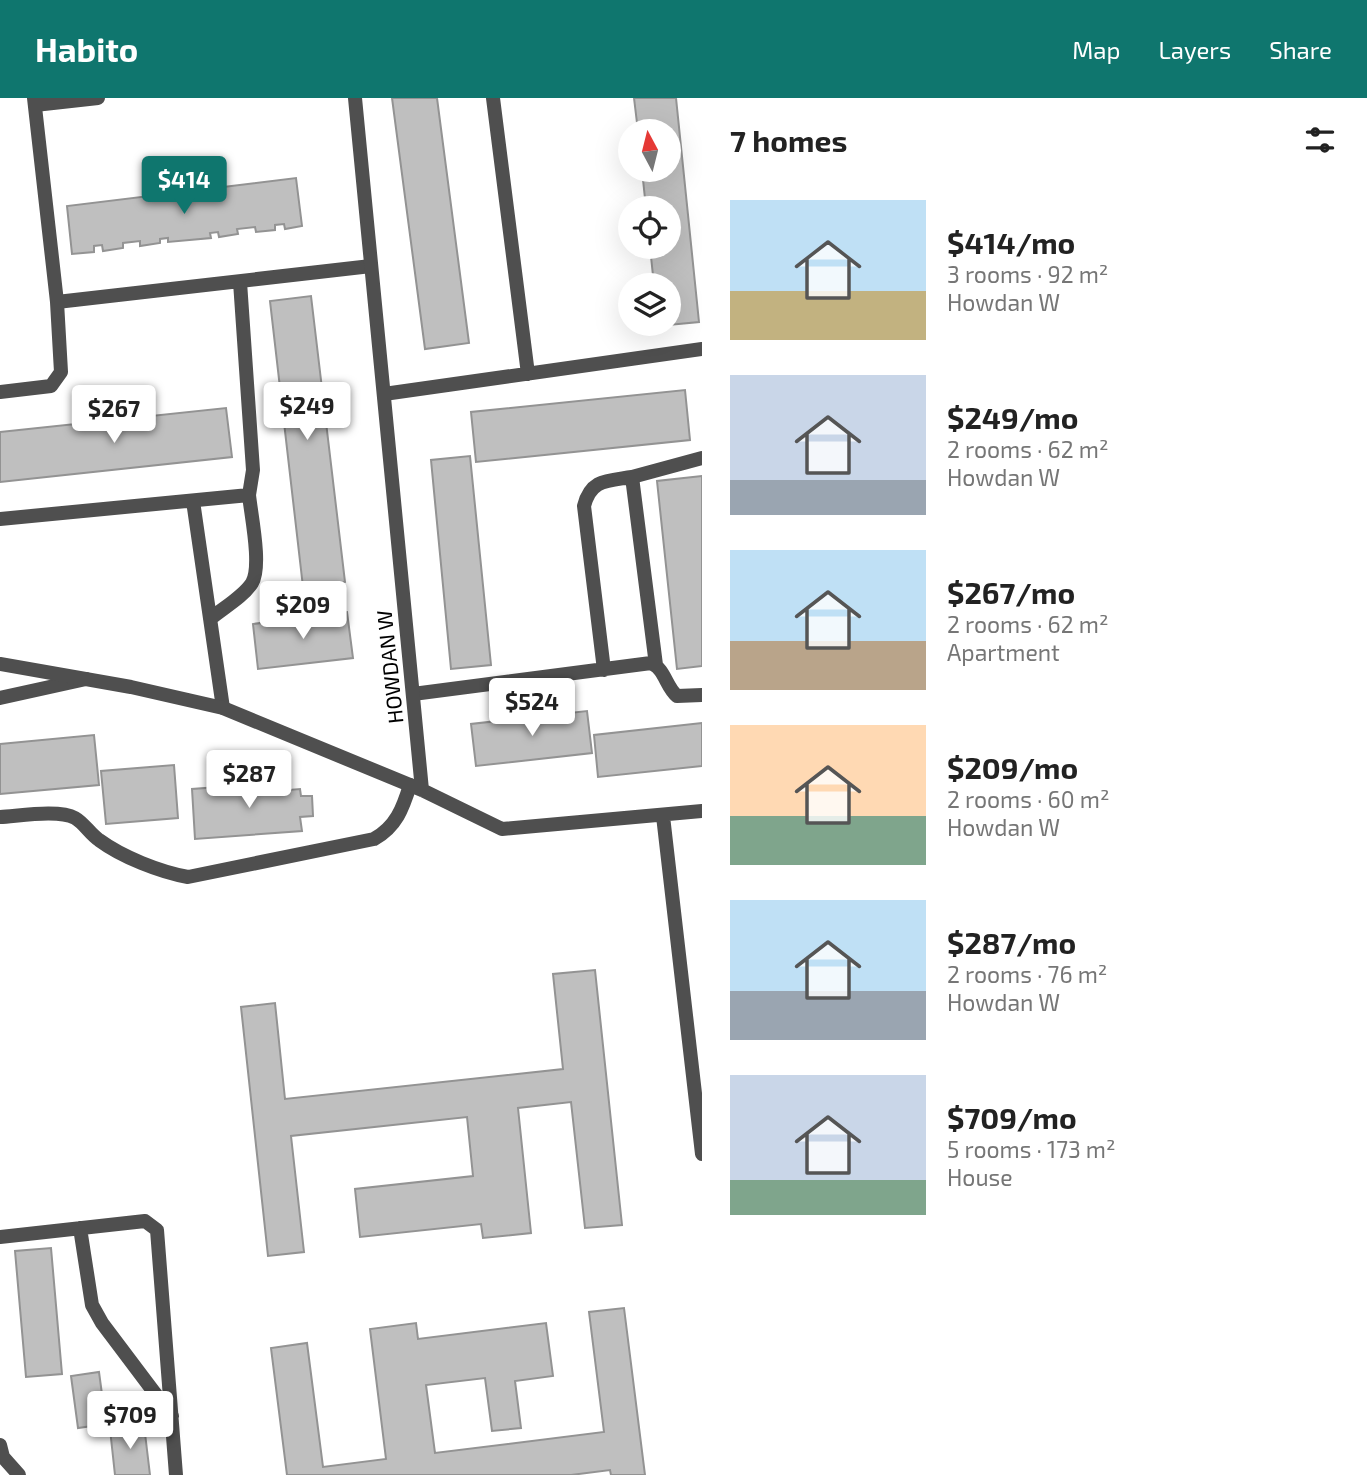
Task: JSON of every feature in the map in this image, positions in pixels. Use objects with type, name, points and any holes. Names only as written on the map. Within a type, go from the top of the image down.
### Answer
[{"type":"street","points":[[0,392],[51,386],[61,372],[57,302],[34,102],[98,98]]},
{"type":"street","name":"HOWDAN W","points":[[355,98],[413,694],[416,788]]},
{"type":"street","points":[[493,98],[528,374]]},
{"type":"street","points":[[57,302],[371,266]]},
{"type":"street","points":[[210,619],[253,581],[256,566],[249,495],[253,470],[252,440],[240,282]]},
{"type":"street","points":[[384,394],[702,349]]},
{"type":"street","points":[[604,670],[584,506],[587,493],[593,486],[702,458]]},
{"type":"street","points":[[632,477],[656,665],[667,685],[677,696],[702,695]]},
{"type":"street","points":[[0,519],[249,495]]},
{"type":"street","points":[[193,501],[223,708]]},
{"type":"street","points":[[0,663],[223,708],[416,788],[502,829],[702,811]]},
{"type":"street","points":[[413,694],[651,663],[656,665]]},
{"type":"street","points":[[0,698],[86,679]]},
{"type":"street","points":[[0,817],[54,814],[75,818],[98,840],[167,874],[188,877],[374,839],[388,832],[416,788]]},
{"type":"street","points":[[663,816],[702,1154]]},
{"type":"street","points":[[0,1237],[145,1222],[157,1230],[176,1475]]},
{"type":"street","points":[[80,1228],[92,1305],[102,1323],[172,1416]]},
{"type":"street","points":[[1,1453],[19,1475]]},
{"type":"building","points":[[392,98],[437,98],[469,343],[425,349]]},
{"type":"building","points":[[634,98],[676,98],[678,119],[637,119]]},
{"type":"building","points":[[681,147],[699,322],[681,324],[681,273],[653,273],[651,259],[681,259],[681,196],[645,196],[643,182],[681,182]]},
{"type":"building","points":[[296,178],[302,226],[285,229],[284,224],[275,225],[275,230],[256,232],[255,227],[237,229],[238,234],[219,237],[218,232],[210,233],[211,238],[168,242],[168,238],[160,239],[160,243],[140,246],[140,241],[123,243],[123,248],[103,251],[102,245],[94,246],[94,252],[72,254],[67,206]]},
{"type":"building","points":[[311,296],[345,582],[303,587],[270,301]]},
{"type":"building","points":[[685,390],[690,440],[476,462],[471,412]]},
{"type":"building","points":[[226,408],[232,457],[0,482],[0,432]]},
{"type":"building","points":[[470,456],[491,665],[451,669],[431,460]]},
{"type":"building","points":[[702,476],[702,666],[677,669],[657,481]]},
{"type":"building","points":[[347,612],[353,658],[258,669],[253,624]]},
{"type":"building","points":[[587,711],[592,753],[476,766],[471,724]]},
{"type":"building","points":[[702,723],[702,766],[598,777],[594,735]]},
{"type":"building","points":[[94,735],[99,785],[0,794],[0,744]]},
{"type":"building","points":[[174,765],[178,818],[106,824],[101,771]]},
{"type":"building","points":[[288,782],[289,790],[300,789],[301,796],[312,796],[313,816],[300,817],[302,831],[195,839],[192,789]]},
{"type":"building","points":[[595,970],[622,1225],[585,1228],[571,1102],[518,1108],[531,1233],[483,1238],[481,1224],[360,1237],[355,1189],[473,1176],[467,1117],[291,1136],[304,1252],[268,1256],[241,1007],[275,1003],[285,1099],[563,1069],[553,974]]},
{"type":"building","points":[[51,1248],[62,1374],[26,1377],[15,1251]]},
{"type":"building","points":[[624,1308],[645,1475],[611,1475],[610,1470],[571,1475],[287,1475],[271,1348],[307,1343],[323,1467],[386,1459],[370,1329],[416,1323],[418,1339],[546,1323],[553,1376],[515,1381],[521,1428],[492,1431],[485,1378],[426,1385],[435,1453],[604,1432],[589,1312]]},
{"type":"building","points":[[99,1372],[106,1424],[78,1428],[71,1376]]},
{"type":"building","points":[[144,1425],[150,1475],[115,1475],[110,1429]]}]
